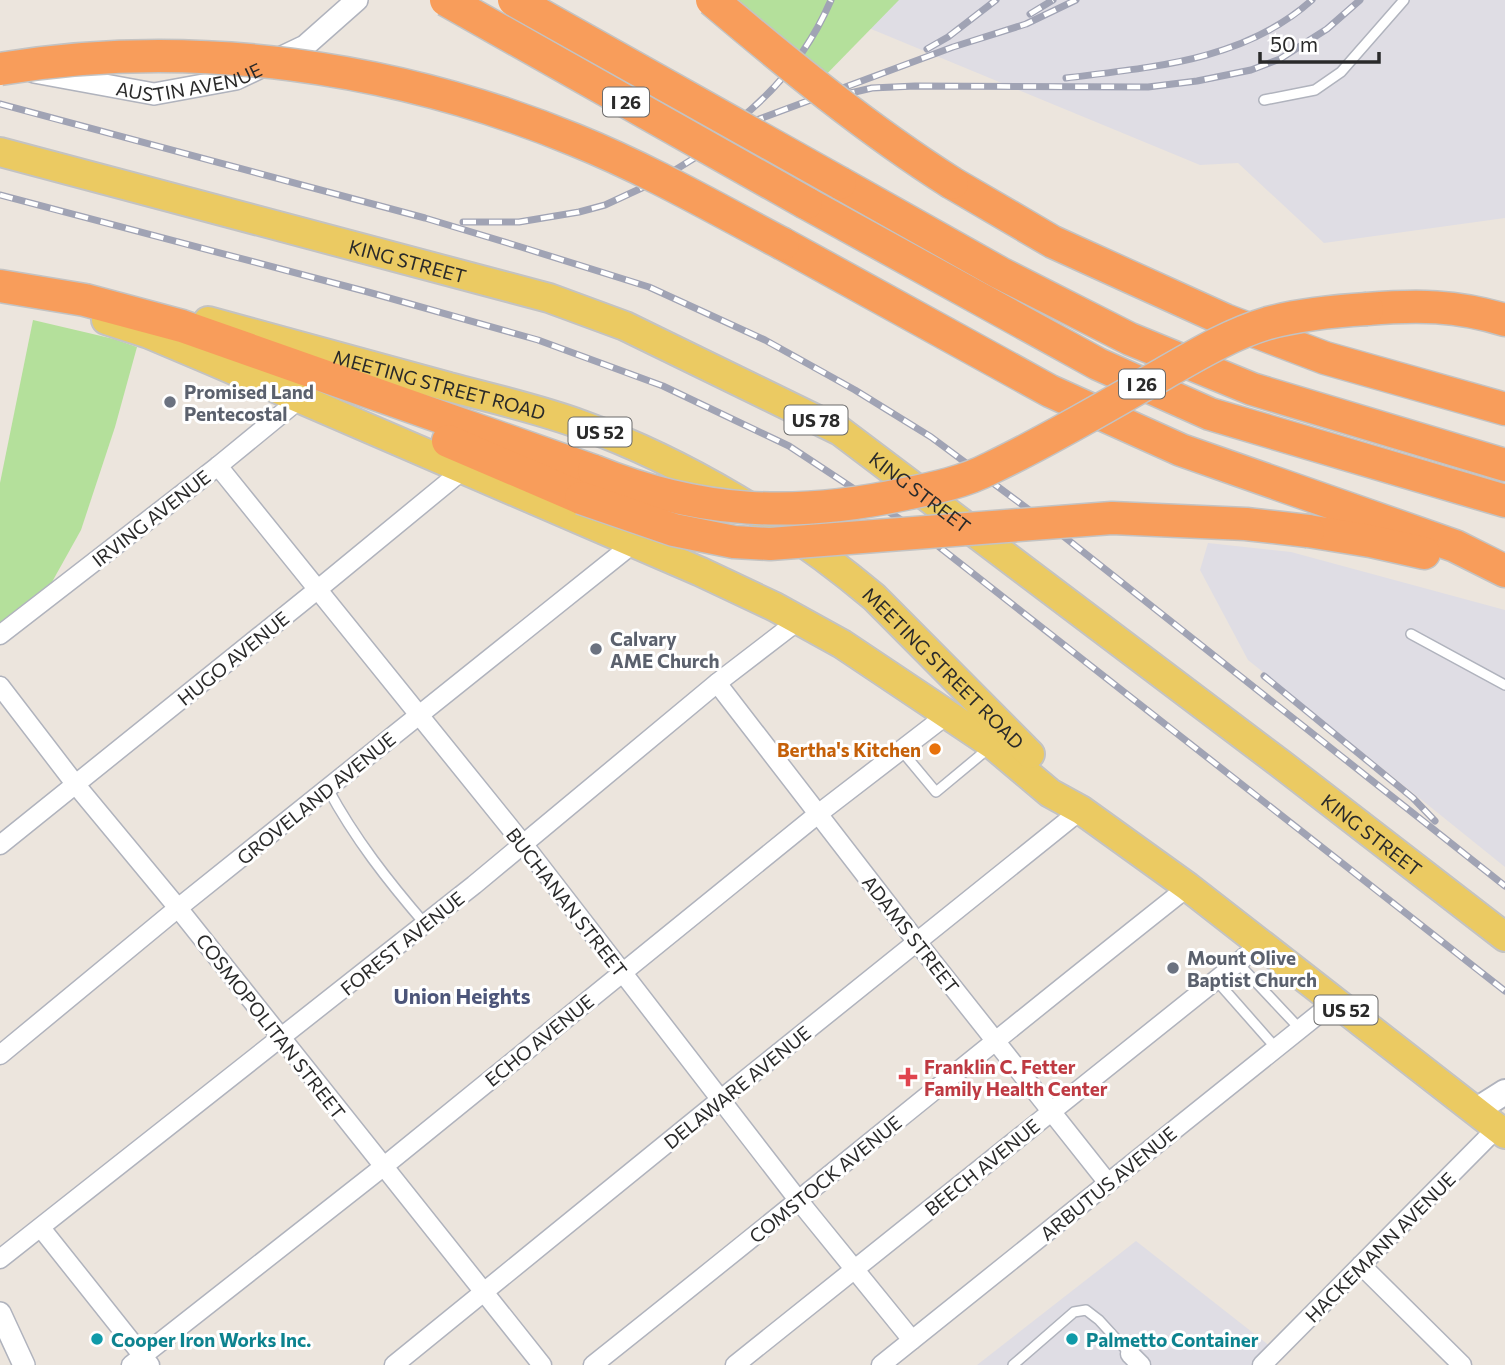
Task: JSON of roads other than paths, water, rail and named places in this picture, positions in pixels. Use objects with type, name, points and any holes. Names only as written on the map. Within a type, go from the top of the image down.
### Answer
[{"type":"highway","name":"I 26","points":[[446,0],[1098,364],[1210,414],[1505,501]]},
{"type":"highway","name":"I 26","points":[[514,0],[1000,273],[1130,339],[1252,388],[1505,465]]},
{"type":"highway","points":[[712,0],[898,148],[1053,242],[1225,320],[1325,358],[1505,409]]},
{"type":"highway","points":[[0,66],[116,58],[184,57],[279,63],[381,79],[496,111],[574,139],[616,158],[783,244],[1050,391],[1181,450],[1455,546],[1505,571]]},
{"type":"highway","points":[[0,284],[85,300],[182,326],[587,484],[674,530],[712,539],[758,543],[813,542],[1112,519],[1246,524],[1370,541],[1505,571]]},
{"type":"highway","points":[[36,305],[131,323],[223,352],[587,484],[644,491],[711,505],[808,508],[879,500],[946,485],[989,470],[1211,347],[1266,324],[1321,312],[1415,306],[1478,312],[1505,320]]},
{"type":"main road","name":"KING STREET","points":[[0,152],[549,299],[625,326],[839,431],[1505,937]]},
{"type":"main road","name":"MEETING STREET ROAD","points":[[0,284],[68,290],[155,307],[507,402],[582,425],[684,470],[771,521],[851,577],[874,597],[1007,733],[1063,785],[1081,810]]},
{"type":"main road","name":"MEETING STREET ROAD","points":[[0,300],[77,313],[133,328],[701,572],[799,620],[871,662],[993,745],[1050,793],[1081,810],[1188,887],[1501,1131]]},
{"type":"main road","points":[[1475,1111],[1505,1092]]},
{"type":"street","name":"AUSTIN AVENUE","points":[[0,66],[154,94],[236,79],[305,46],[357,0]]},
{"type":"street","name":"IRVING AVENUE","points":[[0,635],[301,398]]},
{"type":"street","name":"BUCHANAN STREET","points":[[218,466],[524,845],[799,1201],[912,1340]]},
{"type":"street","name":"HUGO AVENUE","points":[[0,845],[464,470]]},
{"type":"street","name":"GROVELAND AVENUE","points":[[0,1055],[178,908],[634,543]]},
{"type":"street","name":"FOREST AVENUE","points":[[0,1259],[524,845],[717,683],[799,620]]},
{"type":"street","name":"ADAMS STREET","points":[[717,683],[1108,1183]]},
{"type":"street","name":"COSMOPOLITAN STREET","points":[[0,686],[76,785],[178,908],[542,1365]]},
{"type":"street","name":"ECHO AVENUE","points":[[141,1362],[818,814],[947,714]]},
{"type":"street","name":"DELAWARE AVENUE","points":[[394,1365],[1081,810]]},
{"type":"street","name":"COMSTOCK AVENUE","points":[[593,1365],[799,1201],[994,1040],[1188,887]]},
{"type":"street","name":"BEECH AVENUE","points":[[735,1365],[1261,944]]},
{"type":"street","name":"ARBUTUS AVENUE","points":[[881,1365],[1335,1001]]},
{"type":"street","name":"HACKEMANN AVENUE","points":[[1262,1365],[1361,1265],[1501,1131]]},
{"type":"street","points":[[41,1228],[141,1362]]},
{"type":"street","points":[[1361,1265],[1462,1365]]},
{"type":"street","points":[[0,1313],[24,1365]]},
{"type":"lane","points":[[1264,100],[1315,90],[1341,72],[1404,0]]},
{"type":"lane","points":[[1411,634],[1505,685]]},
{"type":"lane","points":[[901,750],[936,792],[993,745]]},
{"type":"lane","points":[[328,789],[347,824],[380,872],[425,924]]},
{"type":"lane","points":[[1237,962],[1300,1029]]},
{"type":"lane","points":[[1216,980],[1276,1048]]},
{"type":"lane","points":[[1013,1365],[1074,1312],[1086,1310],[1099,1320],[1135,1360]]},
{"type":"railway","points":[[735,123],[765,97],[791,68],[813,35],[831,0]]},
{"type":"railway","points":[[927,49],[948,37],[996,0]]},
{"type":"railway","points":[[1030,14],[1053,0]]},
{"type":"railway","points":[[463,222],[519,222],[605,205],[659,180],[754,121],[953,47],[1026,24],[1076,0]]},
{"type":"railway","points":[[1066,78],[1164,65],[1227,49],[1285,20],[1312,0]]},
{"type":"railway","points":[[842,95],[872,88],[915,86],[1148,87],[1197,81],[1251,70],[1280,59],[1327,29],[1360,0]]},
{"type":"railway","points":[[0,104],[425,218],[521,247],[649,287],[765,340],[855,390],[931,437],[1048,524],[1505,886]]},
{"type":"railway","points":[[0,195],[368,292],[538,340],[663,386],[789,446],[924,535],[1505,991]]},
{"type":"railway","points":[[1264,676],[1413,798],[1435,821]]},
{"type":"place","name":"Promised Land Pentecostal","points":[[170,402]]},
{"type":"place","name":"Calvary AME Church","points":[[596,649]]},
{"type":"place","name":"Bertha's Kitchen","points":[[935,749]]},
{"type":"place","name":"Mount Olive Baptist Church","points":[[1173,968]]},
{"type":"place","name":"Franklin C. Fetter Family Health Center","points":[[908,1077]]},
{"type":"place","name":"Cooper Iron Works Inc.","points":[[97,1339]]},
{"type":"place","name":"Palmetto Container","points":[[1072,1339]]},
{"type":"district","name":"Union Heights","points":[[462,995]]}]
